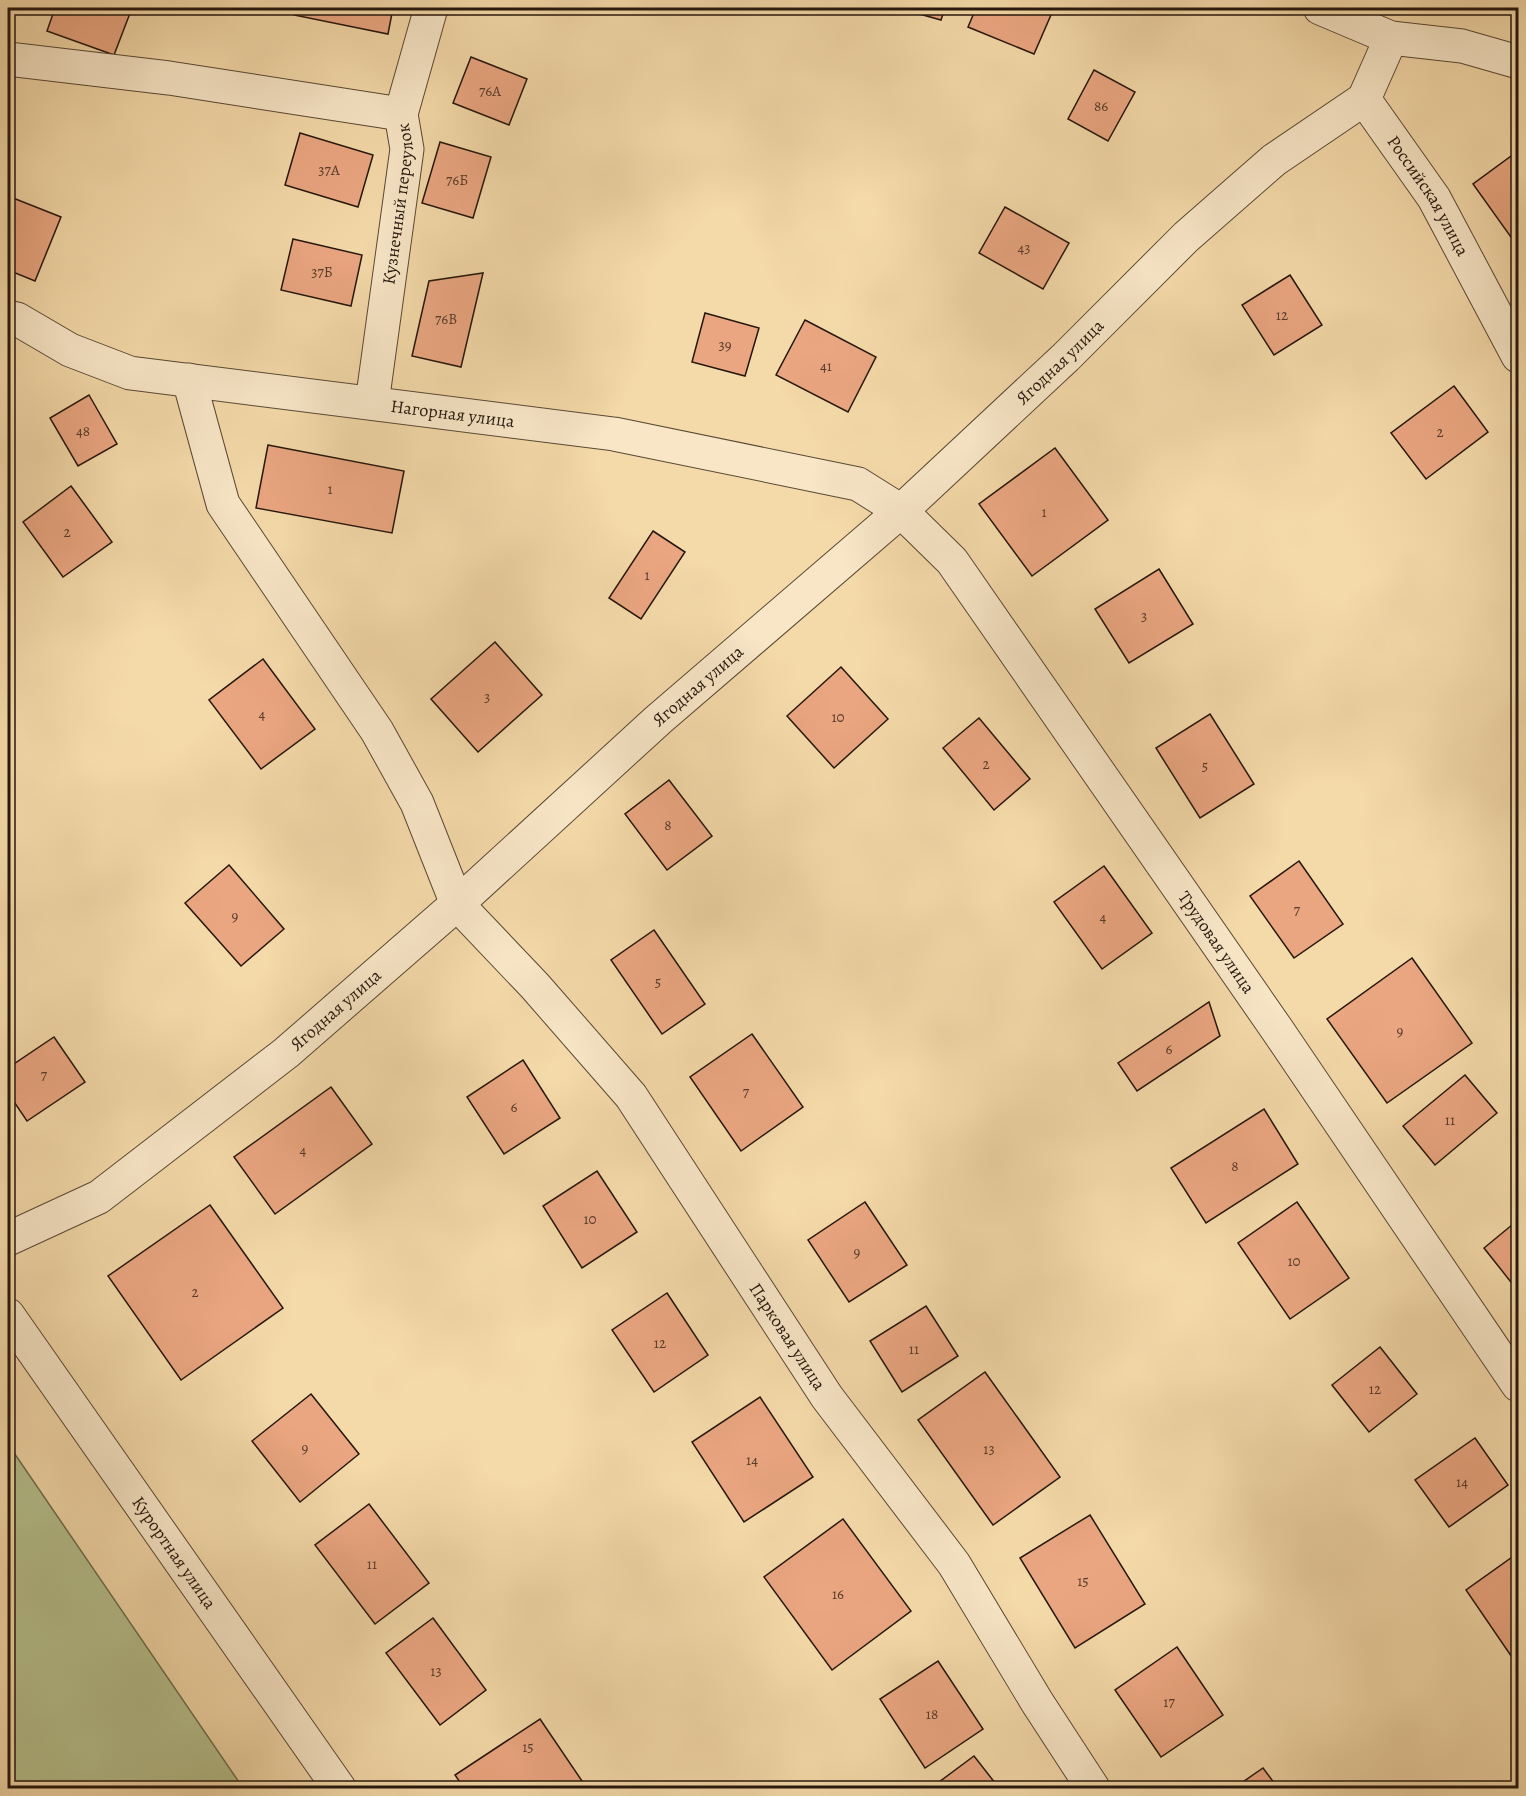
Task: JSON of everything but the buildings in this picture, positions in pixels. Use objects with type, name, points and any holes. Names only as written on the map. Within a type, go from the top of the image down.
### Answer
[{"type":"street","name":"Кузнечный переулок","points":[[372,403],[407,149],[401,114],[431,8]]},
{"type":"street","points":[[1320,8],[1391,38],[1462,46],[1518,62]]},
{"type":"street","points":[[1364,99],[1391,38]]},
{"type":"street","points":[[8,59],[169,78],[401,114]]},
{"type":"street","name":"Российская улица","points":[[1364,99],[1434,198],[1518,356]]},
{"type":"street","name":"Ягодная улица","points":[[8,1239],[99,1197],[286,1053],[457,904],[658,720],[901,511],[1066,357],[1186,237],[1274,160],[1364,99]]},
{"type":"street","name":"Нагорная улица","points":[[8,317],[17,319],[70,350],[129,373],[614,434],[858,484],[901,511]]},
{"type":"street","points":[[189,380],[223,504],[377,731],[417,803],[457,904]]},
{"type":"street","name":"Трудовая улица","points":[[901,511],[959,570],[1276,1028],[1518,1385]]},
{"type":"street","name":"Парковая улица","points":[[457,904],[535,986],[631,1096],[827,1397],[954,1564],[1037,1702],[1093,1788]]},
{"type":"street","name":"Курортная улица","points":[[8,1315],[339,1788]]},
{"type":"green space","points":[[8,1444],[243,1788],[8,1788]]}]
